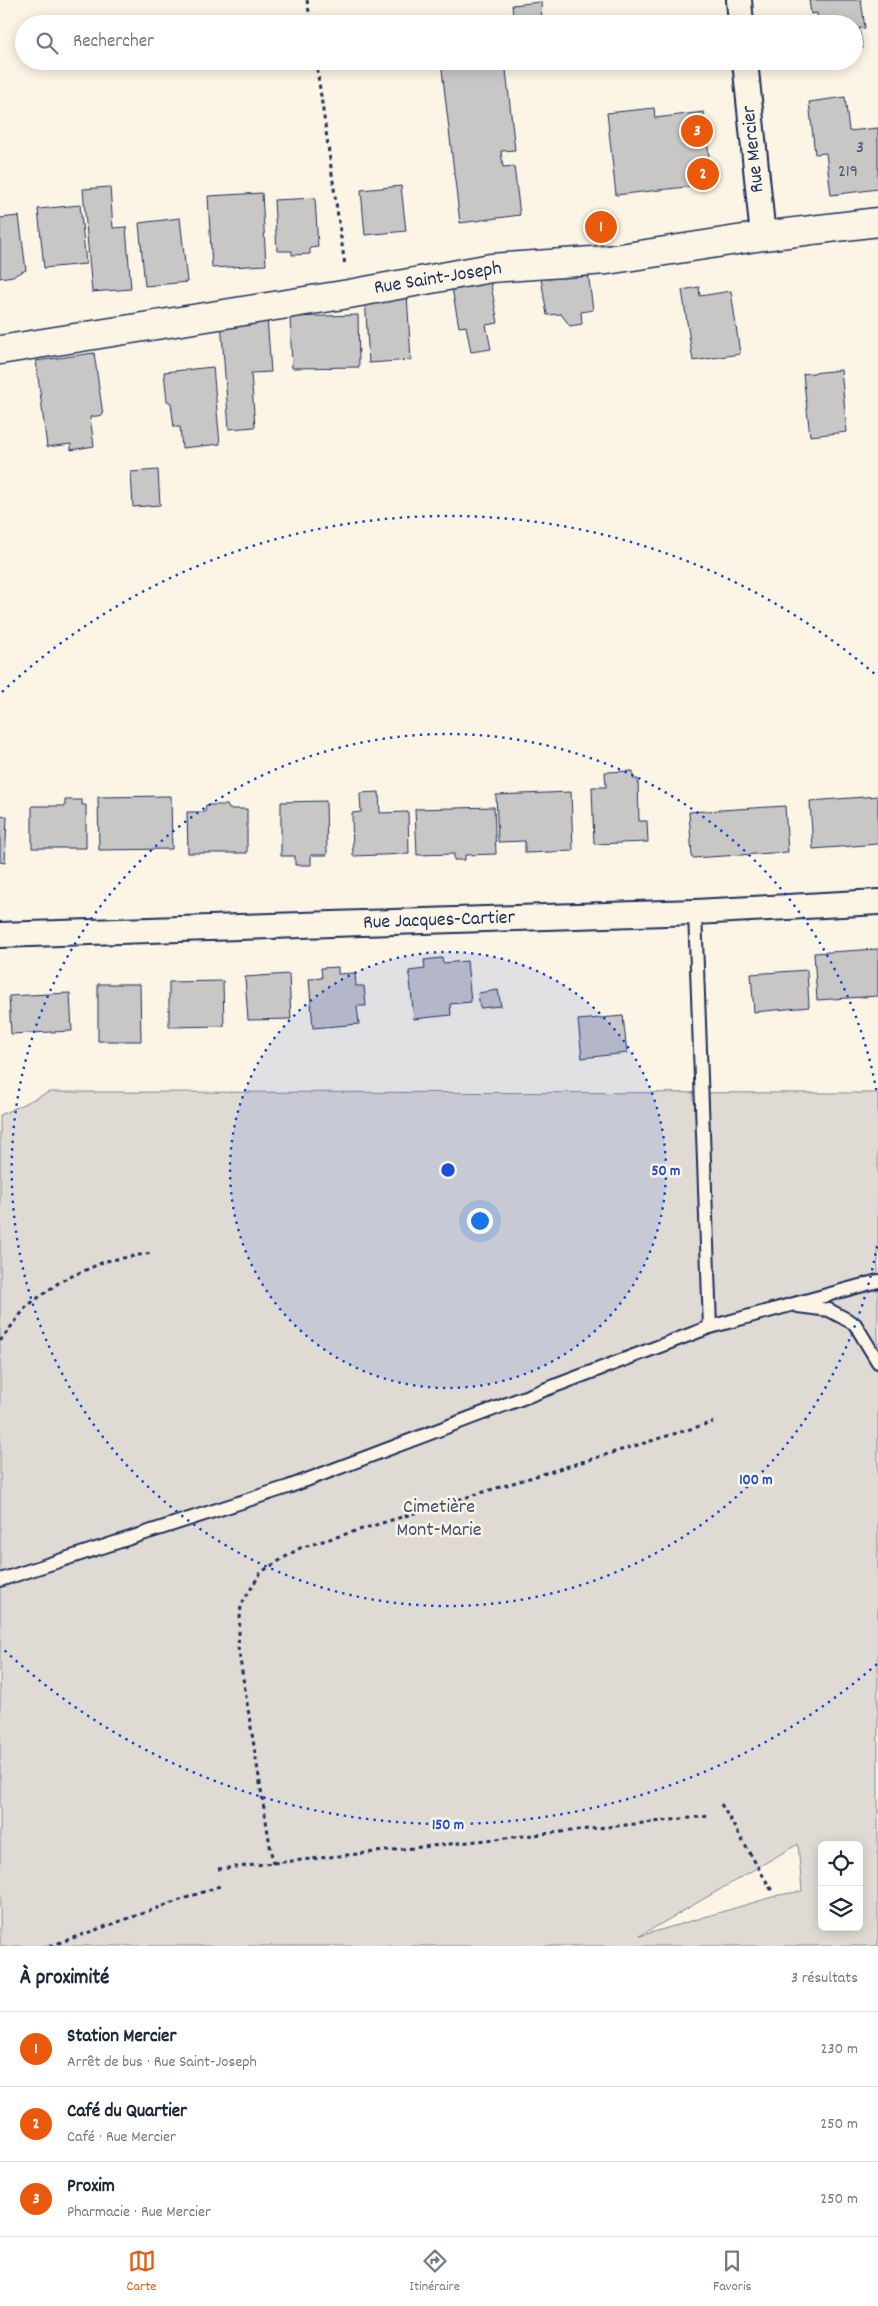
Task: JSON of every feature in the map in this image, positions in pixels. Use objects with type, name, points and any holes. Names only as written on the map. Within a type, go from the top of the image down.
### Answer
[{"type":"street","points":[[739,0],[740,15]]},
{"type":"street","name":"Rue Mercier","points":[[746,70],[763,236]]},
{"type":"street","name":"Rue Saint-Joseph","points":[[0,351],[349,294],[491,268],[607,260],[763,236],[878,222]]},
{"type":"street","name":"Rue Jacques-Cartier","points":[[0,935],[695,912],[878,902]]},
{"type":"lane","points":[[695,912],[710,1328]]},
{"type":"lane","points":[[0,1580],[288,1487],[710,1328],[878,1281]]},
{"type":"lane","points":[[791,1305],[829,1310],[856,1324],[878,1362]]},
{"type":"path","points":[[307,0],[309,15]]},
{"type":"path","points":[[317,70],[349,294]]},
{"type":"path","points":[[0,1341],[27,1306],[61,1281],[106,1261],[151,1253]]},
{"type":"path","points":[[273,1864],[238,1647],[240,1605],[261,1572],[300,1548],[713,1422]]},
{"type":"path","points":[[721,1804],[772,1891]]},
{"type":"path","points":[[218,1870],[709,1816]]},
{"type":"path","points":[[50,1946],[220,1886]]},
{"type":"green space","name":"Cimetière Mont-Marie","points":[[49,1092],[878,1093],[878,1946],[0,1946],[0,1115]],"holes":[[[798,1844],[802,1891],[779,1895],[640,1936]]]},
{"type":"building","points":[[809,0],[861,0],[865,28],[863,28],[863,15],[811,14]]},
{"type":"building","points":[[541,2],[542,15],[513,15],[512,5]]},
{"type":"building","points":[[442,70],[506,70],[515,150],[501,151],[503,167],[514,166],[520,215],[460,223]]},
{"type":"building","points":[[845,97],[849,131],[878,128],[878,189],[831,195],[826,153],[815,154],[809,102]]},
{"type":"building","points":[[654,108],[655,118],[704,112],[712,184],[616,195],[607,113]]},
{"type":"building","points":[[401,186],[406,231],[365,235],[361,190]]},
{"type":"building","points":[[110,187],[113,228],[126,227],[131,289],[92,292],[83,189]]},
{"type":"building","points":[[262,193],[266,265],[212,268],[208,196]]},
{"type":"building","points":[[315,198],[318,247],[310,248],[310,254],[292,255],[292,251],[277,251],[274,200]]},
{"type":"building","points":[[80,205],[86,264],[44,268],[38,209]]},
{"type":"building","points":[[19,216],[26,270],[13,276],[0,278],[0,218]]},
{"type":"building","points":[[180,218],[187,282],[145,286],[139,223]]},
{"type":"building","points":[[587,265],[593,310],[581,312],[582,324],[570,326],[561,314],[547,315],[540,272]]},
{"type":"building","points":[[488,269],[498,323],[486,325],[491,349],[471,352],[466,326],[459,327],[450,277]]},
{"type":"building","points":[[699,287],[700,296],[731,291],[740,354],[693,361],[682,290]]},
{"type":"building","points":[[407,294],[411,360],[369,363],[365,297]]},
{"type":"building","points":[[358,315],[359,367],[292,368],[290,317]]},
{"type":"building","points":[[267,317],[271,372],[251,373],[255,427],[229,429],[221,321]]},
{"type":"building","points":[[94,353],[103,415],[90,417],[94,446],[71,450],[71,444],[47,447],[36,361]]},
{"type":"building","points":[[213,367],[220,444],[182,448],[180,427],[174,427],[171,403],[167,401],[164,372]]},
{"type":"building","points":[[841,370],[847,432],[810,436],[803,374]]},
{"type":"building","points":[[158,470],[160,505],[133,507],[131,472]]},
{"type":"building","points":[[633,771],[633,779],[638,779],[639,821],[647,821],[648,842],[594,844],[592,787],[606,787],[605,772]]},
{"type":"building","points":[[379,792],[380,813],[408,812],[409,854],[353,856],[352,813],[361,812],[360,793]]},
{"type":"building","points":[[571,792],[573,851],[525,853],[525,841],[498,842],[496,795]]},
{"type":"building","points":[[171,796],[172,849],[99,850],[98,797]]},
{"type":"building","points":[[878,796],[878,844],[813,849],[810,801]]},
{"type":"building","points":[[65,800],[82,800],[82,805],[86,805],[86,848],[32,848],[32,806],[65,806]]},
{"type":"building","points":[[326,801],[327,855],[311,855],[311,865],[295,865],[295,856],[281,856],[281,802]]},
{"type":"building","points":[[206,805],[227,805],[229,809],[247,809],[247,853],[188,853],[187,812],[205,812]]},
{"type":"building","points":[[785,806],[788,852],[692,858],[689,812]]},
{"type":"building","points":[[494,807],[496,854],[465,855],[465,860],[454,860],[454,854],[417,855],[415,809]]},
{"type":"building","points":[[0,816],[7,817],[5,863],[0,862]]},
{"type":"building","points":[[878,949],[878,996],[817,1000],[814,953]]},
{"type":"building","points":[[442,958],[443,963],[467,961],[471,1002],[450,1004],[451,1015],[414,1019],[409,971],[425,969],[424,960]]},
{"type":"building","points":[[338,967],[338,974],[355,973],[356,986],[364,986],[366,1006],[357,1006],[359,1024],[313,1028],[309,979],[322,978],[321,968]]},
{"type":"building","points":[[807,970],[809,1007],[754,1012],[751,974]]},
{"type":"building","points":[[289,974],[291,1019],[248,1020],[245,977]]},
{"type":"building","points":[[223,981],[224,1026],[169,1027],[169,982]]},
{"type":"building","points":[[98,984],[140,984],[141,1041],[98,1041]]},
{"type":"building","points":[[498,990],[501,1006],[480,1008],[478,993]]},
{"type":"building","points":[[70,993],[72,1031],[11,1034],[9,996]]},
{"type":"building","points":[[623,1016],[627,1053],[582,1058],[578,1020]]},
{"type":"place","name":"Proxim","points":[[697,131]]},
{"type":"place","name":"Café du Quartier","points":[[703,174]]},
{"type":"place","name":"Station Mercier","points":[[601,227]]}]
